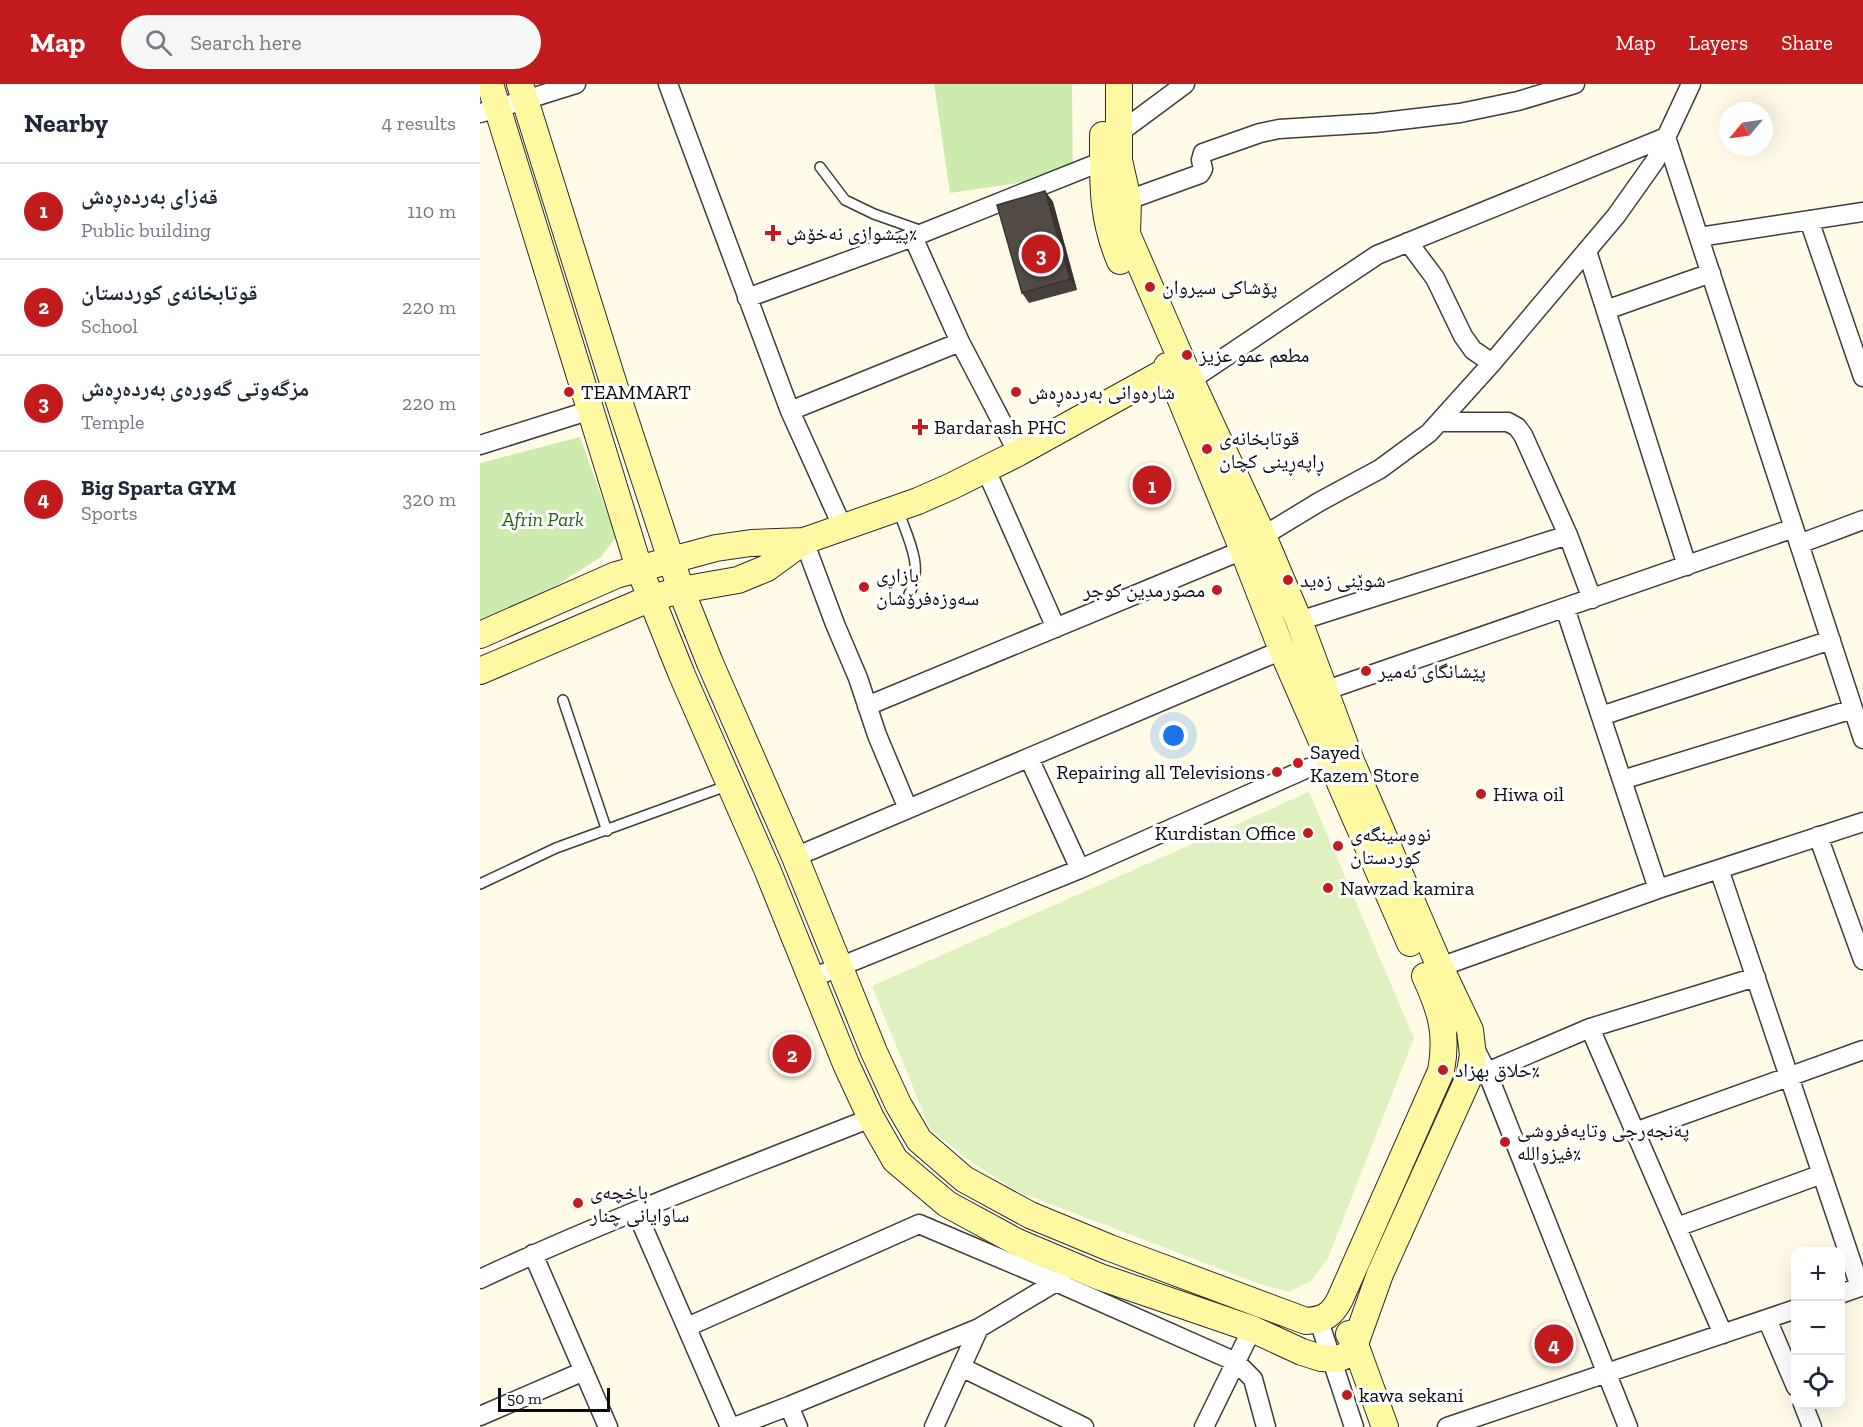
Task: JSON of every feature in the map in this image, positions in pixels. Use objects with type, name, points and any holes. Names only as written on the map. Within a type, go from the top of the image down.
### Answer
[{"type":"main road","points":[[1102,84],[1103,199],[1111,241],[1180,375]]},
{"type":"main road","points":[[489,101],[591,410],[639,568],[682,675],[767,869],[846,1064],[871,1118],[895,1160],[946,1204],[1017,1242],[1100,1277],[1252,1329],[1302,1352],[1337,1359],[1347,1354],[1355,1344],[1380,1274],[1469,1077],[1473,1044],[1470,1030],[1440,967],[1351,761],[1299,621],[1253,543],[1180,375],[1126,234],[1128,200],[1119,160],[1119,84]]},
{"type":"main road","points":[[523,92],[619,401],[681,590],[710,663],[795,857],[874,1052],[898,1104],[919,1140],[964,1179],[1030,1215],[1110,1248],[1306,1321],[1326,1316]]},
{"type":"main road","points":[[480,635],[639,568],[716,548],[751,543],[804,541],[918,501],[1180,375]]},
{"type":"main road","points":[[480,671],[651,598],[738,580],[766,568],[804,541]]},
{"type":"main road","points":[[1253,543],[1282,650],[1438,1003],[1445,1037],[1441,1071],[1435,1087],[1326,1316]]},
{"type":"main road","points":[[1326,1316],[1355,1344],[1385,1427]]},
{"type":"street","points":[[489,101],[523,92],[576,84]]},
{"type":"street","points":[[668,84],[790,411],[843,528]]},
{"type":"street","points":[[1119,133],[1185,84]]},
{"type":"street","points":[[1128,200],[1200,174],[1203,169],[1201,160],[1203,153],[1260,133],[1298,127],[1375,123],[1480,110],[1575,84]]},
{"type":"street","points":[[867,706],[1253,543],[1380,469],[1430,433],[1616,216],[1655,161],[1691,84]]},
{"type":"street","points":[[1666,137],[1863,739]]},
{"type":"street","points":[[1180,375],[1377,255],[1666,137]]},
{"type":"street","points":[[747,298],[919,234],[1103,161]]},
{"type":"street","points":[[1699,237],[1863,212]]},
{"type":"street","points":[[1809,220],[1862,368]]},
{"type":"street","points":[[919,234],[960,342],[1018,453]]},
{"type":"street","points":[[1408,242],[1435,278],[1463,336],[1473,350],[1492,363]]},
{"type":"street","points":[[1587,251],[1687,566]]},
{"type":"street","points":[[1606,310],[1711,273]]},
{"type":"street","points":[[790,411],[960,342]]},
{"type":"street","points":[[480,445],[591,410]]},
{"type":"street","points":[[1439,422],[1508,422],[1517,427],[1523,435],[1568,535],[1592,599]]},
{"type":"street","points":[[986,470],[1056,628]]},
{"type":"street","points":[[1324,691],[1687,566],[1863,520]]},
{"type":"street","points":[[1299,621],[1568,535]]},
{"type":"street","points":[[804,541],[877,735],[908,809]]},
{"type":"street","points":[[1565,608],[1658,889]]},
{"type":"street","points":[[1601,716],[1831,640]]},
{"type":"street","points":[[795,857],[1282,650]]},
{"type":"street","points":[[1622,780],[1853,709]]},
{"type":"street","points":[[1029,758],[1080,869]]},
{"type":"street","points":[[812,978],[1080,869],[1308,768],[1331,764]]},
{"type":"street","points":[[1440,967],[1658,889],[1863,822]]},
{"type":"street","points":[[1818,836],[1863,960]]},
{"type":"street","points":[[1719,869],[1862,1286],[1845,1292]]},
{"type":"street","points":[[1487,1072],[1590,1028],[1756,977]]},
{"type":"street","points":[[1590,1028],[1723,1334]]},
{"type":"street","points":[[1473,1044],[1487,1072],[1628,1427]]},
{"type":"street","points":[[1635,1132],[1863,1050]]},
{"type":"street","points":[[480,1279],[532,1254],[636,1211],[871,1118]]},
{"type":"street","points":[[1677,1227],[1822,1174]]},
{"type":"street","points":[[636,1211],[732,1427],[978,1328],[1078,1268]]},
{"type":"street","points":[[687,1327],[919,1224],[1236,1362],[1253,1379],[1266,1427]]},
{"type":"street","points":[[532,1254],[608,1427]]},
{"type":"street","points":[[1447,1427],[1791,1311]]},
{"type":"street","points":[[1326,1316],[1331,1359],[1354,1427]]},
{"type":"street","points":[[1767,1319],[1791,1375]]},
{"type":"street","points":[[934,1427],[978,1328]]},
{"type":"street","points":[[1204,1427],[1252,1329]]},
{"type":"street","points":[[961,1367],[1084,1427]]},
{"type":"street","points":[[480,1416],[584,1371]]},
{"type":"street","points":[[789,1406],[798,1427]]},
{"type":"street","points":[[1805,1409],[1812,1427]]},
{"type":"lane","points":[[820,166],[845,200],[919,234]]},
{"type":"lane","points":[[898,507],[915,562],[915,584],[909,594]]},
{"type":"lane","points":[[563,700],[608,831]]},
{"type":"lane","points":[[480,884],[556,848],[608,831],[729,785]]},
{"type":"green space","points":[[934,84],[1072,84],[1073,175],[950,193]]},
{"type":"green space","name":"Afrin Park","points":[[580,437],[616,537],[601,557],[555,586],[480,620],[480,463]]},
{"type":"green space","points":[[1309,792],[1414,1038],[1328,1258],[1311,1281],[1289,1292],[1257,1283],[1019,1192],[971,1162],[930,1129],[872,986]]},
{"type":"building","points":[[1045,191],[1070,279],[1022,293],[997,205]]},
{"type":"place","name":"پیشوازی نەخۆش٪","points":[[773,233]]},
{"type":"place","name":"مزگەوتی گەورەی بەردەڕەش","points":[[1041,254]]},
{"type":"place","name":"پۆشاکی سیروان","points":[[1150,287]]},
{"type":"place","name":"مطعم عمو عزيز","points":[[1187,355]]},
{"type":"place","name":"TEAMMART","points":[[569,392]]},
{"type":"place","name":"شارەوانی بەردەڕەش","points":[[1016,392]]},
{"type":"place","name":"Bardarash PHC","points":[[920,427]]},
{"type":"place","name":"قوتابخانەی ڕاپەڕینی کچان","points":[[1207,449]]},
{"type":"place","name":"قەزای بەردەڕەش","points":[[1152,485]]},
{"type":"place","name":"شوێنی زەید","points":[[1288,580]]},
{"type":"place","name":"بازاڕی سەوزەفرۆشان","points":[[864,587]]},
{"type":"place","name":"مصورمدین كوجر","points":[[1217,590]]},
{"type":"place","name":"پێشانگای ئەمیر","points":[[1366,671]]},
{"type":"place","name":"Sayed Kazem Store","points":[[1298,763]]},
{"type":"place","name":"Repairing all Televisions","points":[[1277,772]]},
{"type":"place","name":"Hiwa oil","points":[[1481,794]]},
{"type":"place","name":"Kurdistan Office","points":[[1308,833]]},
{"type":"place","name":"نووسینگەی کوردستان","points":[[1338,846]]},
{"type":"place","name":"Nawzad kamira","points":[[1328,888]]},
{"type":"place","name":"قوتابخانەی کوردستان","points":[[792,1054]]},
{"type":"place","name":"حلاق بهزاد٪","points":[[1443,1070]]},
{"type":"place","name":"پەنجەرجی وتایەفروشی فیزواللە٪","points":[[1505,1142]]},
{"type":"place","name":"باخچەی ساوایانی چنار","points":[[578,1203]]},
{"type":"place","name":"Big Sparta GYM","points":[[1554,1344]]},
{"type":"place","name":"kawa sekani","points":[[1347,1395]]}]
